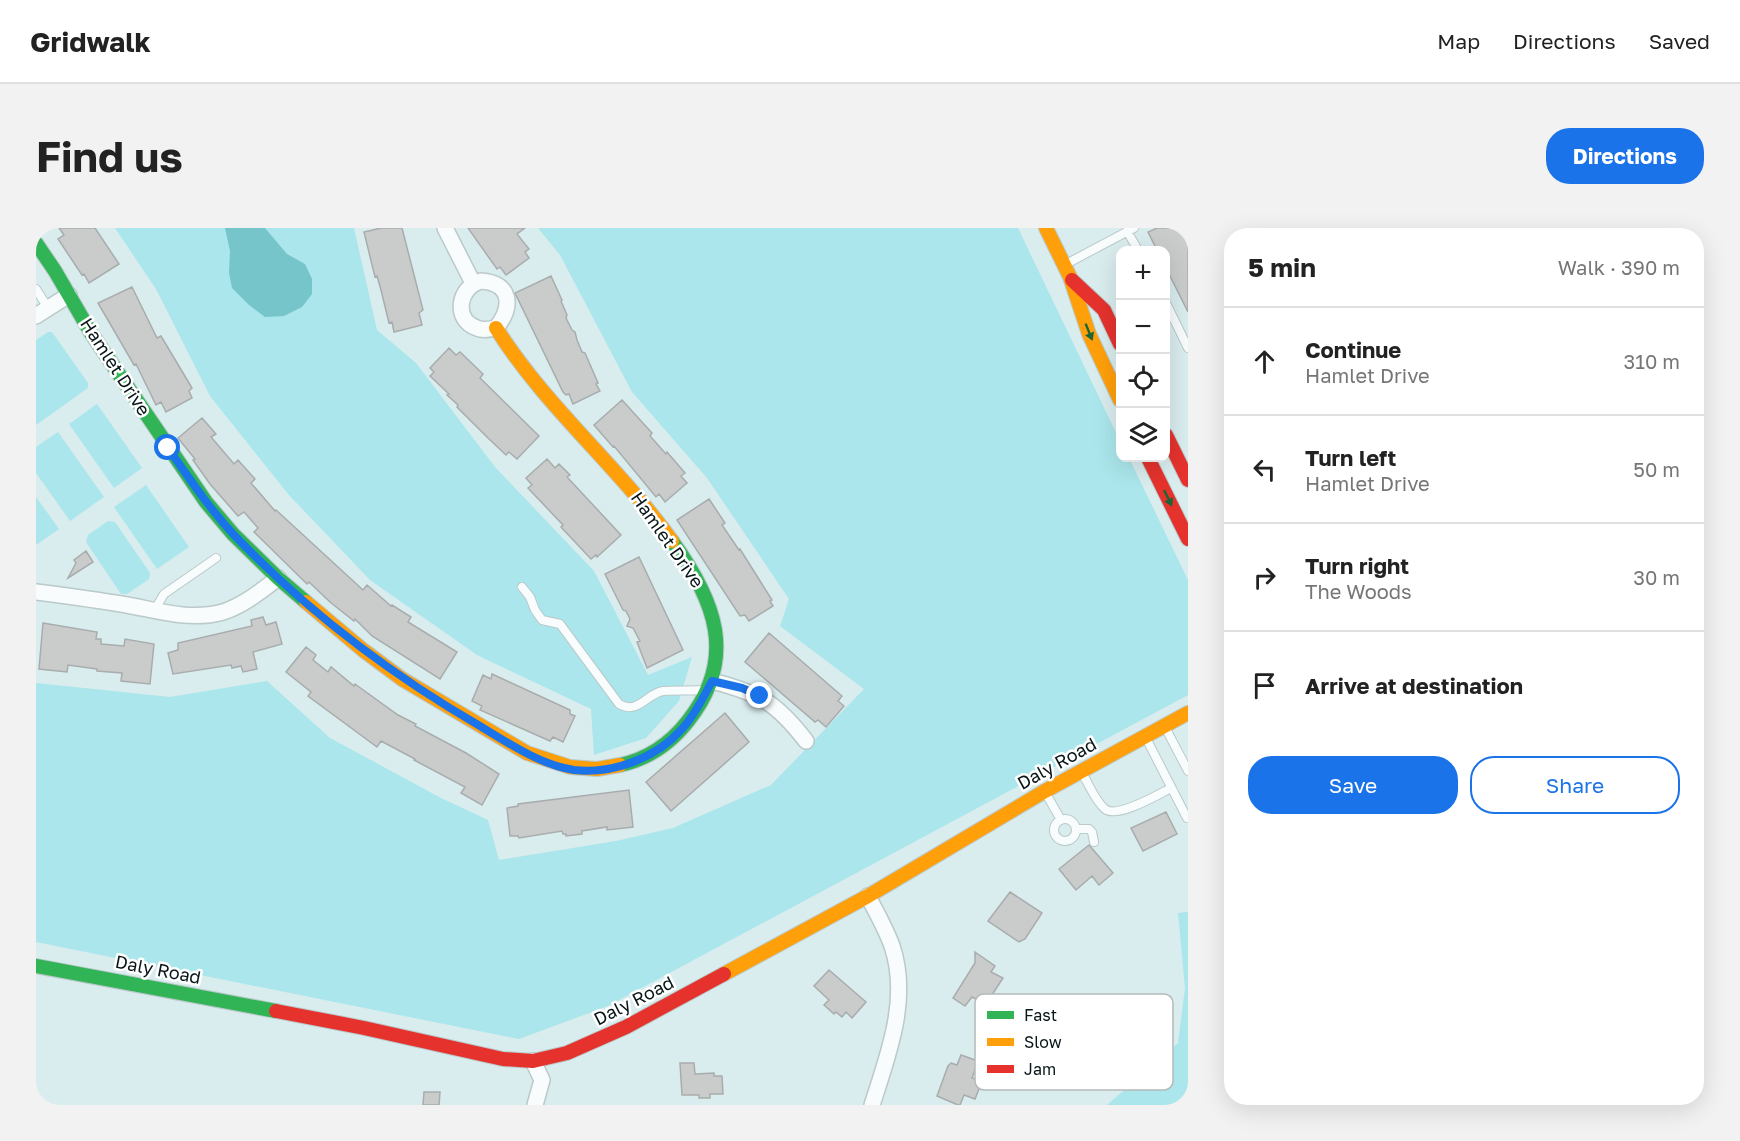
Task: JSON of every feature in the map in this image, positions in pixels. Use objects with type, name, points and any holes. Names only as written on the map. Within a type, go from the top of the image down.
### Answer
[{"type":"main road","points":[[1046,228],[1067,271],[1089,334],[1116,391]]},
{"type":"main road","name":"Hamlet Drive","points":[[36,243],[91,333],[206,502],[233,534],[278,578],[363,650],[402,679],[527,753],[548,763],[574,770],[599,770],[622,766],[645,758],[681,731],[697,709],[710,685],[716,657],[709,603],[697,578],[645,504],[518,362],[496,328]]},
{"type":"main road","points":[[1067,271],[1104,310],[1116,336]]},
{"type":"main road","points":[[1170,443],[1188,480]]},
{"type":"main road","points":[[1150,462],[1188,539]]},
{"type":"main road","name":"Daly Road","points":[[36,966],[364,1028],[503,1059],[533,1061],[567,1053],[626,1027],[868,896],[1045,790],[1188,713]]},
{"type":"street","points":[[445,228],[473,283]]},
{"type":"street","points":[[488,282],[497,285],[505,295],[508,305],[505,318],[496,328],[476,328],[464,316],[461,299],[465,290],[473,283],[488,282]]},
{"type":"street","points":[[42,312],[69,295]]},
{"type":"street","points":[[36,592],[198,617],[225,611],[252,598],[278,578]]},
{"type":"street","points":[[710,685],[742,688],[760,696],[776,707],[806,741]]},
{"type":"street","points":[[868,896],[892,947],[898,975],[899,1007],[888,1054],[872,1105]]},
{"type":"street","points":[[533,1061],[542,1080],[535,1105]]},
{"type":"lane","points":[[1067,271],[1131,230],[1137,246]]},
{"type":"lane","points":[[36,289],[42,312]]},
{"type":"lane","points":[[1170,311],[1188,348]]},
{"type":"lane","points":[[154,611],[164,594],[216,558]]},
{"type":"lane","points":[[522,587],[542,620],[560,624],[619,704],[626,708],[636,707],[661,692],[710,685]]},
{"type":"lane","points":[[1165,726],[1188,771]]},
{"type":"lane","points":[[1145,736],[1187,818]]},
{"type":"lane","points":[[1081,771],[1100,802],[1106,810],[1112,813],[1142,803],[1172,788]]},
{"type":"lane","points":[[1045,790],[1061,819]]},
{"type":"lane","points":[[1061,819],[1072,821],[1076,829],[1076,834],[1071,840],[1060,841],[1055,836],[1054,828],[1061,819]]},
{"type":"lane","points":[[1076,829],[1089,829],[1095,837],[1094,842]]},
{"type":"shaded area","points":[[115,228],[354,228],[377,330],[416,363],[495,467],[594,571],[648,675],[692,657],[679,701],[646,738],[594,755],[591,709],[477,655],[370,580],[289,495],[210,396],[156,289]]},
{"type":"shaded area","points":[[225,228],[265,228],[287,254],[305,264],[312,279],[312,294],[302,307],[284,316],[265,317],[232,288],[229,273],[230,251]]},
{"type":"shaded area","points":[[538,228],[1018,228],[1116,433],[1116,462],[1131,462],[1188,580],[1188,695],[608,1006],[519,1039],[36,942],[36,683],[170,697],[267,681],[330,738],[441,798],[488,820],[499,860],[616,841],[673,828],[771,785],[864,689],[780,626],[789,599],[707,478],[632,392],[560,255]]},
{"type":"shaded area","points":[[52,332],[88,383],[88,388],[36,425],[36,340]]},
{"type":"shaded area","points":[[97,404],[142,468],[114,488],[69,424]]},
{"type":"shaded area","points":[[58,432],[104,497],[70,521],[36,473],[36,447]]},
{"type":"shaded area","points":[[146,485],[189,547],[157,569],[114,507]]},
{"type":"shaded area","points":[[36,497],[59,529],[36,545]]},
{"type":"shaded area","points":[[108,521],[115,522],[150,573],[149,579],[127,594],[121,594],[86,542],[88,535]]},
{"type":"shaded area","points":[[1188,912],[1188,1105],[1107,1105],[1124,1090],[1173,1090],[1173,1047],[1178,1043],[1185,988],[1178,913]]},
{"type":"building","points":[[59,228],[95,228],[119,264],[89,283],[58,239],[64,235]]},
{"type":"building","points":[[381,228],[402,228],[423,310],[419,313],[422,325],[394,332],[392,322],[389,323],[364,232]]},
{"type":"building","points":[[468,228],[525,228],[517,234],[529,249],[525,252],[529,258],[506,275],[500,267],[497,269]]},
{"type":"building","points":[[1157,228],[1188,228],[1188,312],[1170,276],[1170,246],[1155,246],[1148,232]]},
{"type":"building","points":[[551,276],[562,300],[566,318],[575,332],[582,352],[585,353],[600,391],[573,404],[569,394],[566,395],[563,392],[515,293]]},
{"type":"building","points":[[132,287],[157,338],[161,336],[192,388],[189,391],[192,398],[166,412],[161,402],[156,405],[136,364],[134,365],[98,303]]},
{"type":"building","points":[[449,348],[456,355],[460,352],[483,374],[480,378],[539,436],[517,459],[509,452],[506,455],[488,438],[430,376],[434,372],[430,368]]},
{"type":"building","points":[[622,400],[652,433],[650,436],[685,473],[681,476],[687,483],[665,502],[659,494],[656,497],[594,425]]},
{"type":"building","points":[[202,418],[216,434],[211,437],[234,464],[238,460],[255,479],[251,483],[275,511],[363,590],[367,585],[391,606],[411,617],[408,622],[457,652],[440,679],[372,636],[355,619],[354,621],[330,602],[309,582],[307,584],[254,532],[258,528],[244,512],[238,516],[210,484],[193,460],[195,459],[178,438]]},
{"type":"building","points":[[547,459],[555,468],[559,464],[570,475],[567,477],[621,535],[597,557],[596,555],[591,559],[528,488],[532,485],[526,478]]},
{"type":"building","points":[[709,499],[725,523],[722,525],[772,600],[770,601],[773,606],[749,621],[745,615],[740,616],[677,520]]},
{"type":"building","points":[[86,551],[93,562],[68,578],[76,563],[74,560]]},
{"type":"building","points":[[639,557],[683,650],[647,668],[637,642],[640,641],[633,628],[627,626],[630,619],[605,574]]},
{"type":"building","points":[[263,617],[266,625],[276,622],[282,644],[253,652],[257,669],[243,672],[241,666],[232,668],[231,665],[173,674],[168,653],[178,650],[178,643],[252,626],[251,620]]},
{"type":"building","points":[[43,623],[97,632],[96,639],[101,639],[101,644],[124,646],[125,639],[154,644],[150,684],[121,681],[122,673],[68,665],[67,672],[39,669]]},
{"type":"building","points":[[769,633],[842,696],[838,701],[844,706],[826,727],[818,720],[815,722],[745,662]]},
{"type":"building","points":[[306,647],[316,655],[313,660],[328,672],[331,667],[354,686],[355,684],[398,715],[416,724],[415,726],[466,753],[499,774],[482,805],[461,793],[465,787],[415,759],[381,741],[377,747],[308,696],[311,692],[286,672]]},
{"type":"building","points":[[492,674],[570,710],[570,714],[575,716],[563,742],[553,737],[550,741],[480,710],[482,706],[472,701],[483,675],[491,679]]},
{"type":"building","points":[[725,713],[749,742],[671,811],[646,782]]},
{"type":"building","points":[[629,790],[633,827],[607,830],[607,827],[566,836],[562,831],[519,838],[510,836],[507,808],[518,806],[518,804]]},
{"type":"building","points":[[1166,812],[1177,834],[1143,851],[1131,828]]},
{"type":"building","points":[[1089,845],[1113,873],[1099,885],[1092,876],[1076,890],[1059,869]]},
{"type":"building","points":[[1010,892],[1042,913],[1025,939],[1019,942],[988,921]]},
{"type":"building","points":[[975,952],[995,966],[991,972],[1003,978],[993,994],[975,994],[975,998],[972,997],[965,1006],[953,998],[975,963]]},
{"type":"building","points":[[829,970],[866,1002],[852,1018],[846,1012],[842,1017],[836,1012],[834,1014],[824,1005],[829,1000],[814,986]]},
{"type":"building","points":[[961,1055],[975,1060],[972,1078],[975,1079],[975,1090],[978,1090],[975,1099],[964,1095],[960,1105],[937,1096],[948,1066],[951,1063],[957,1065]]},
{"type":"building","points":[[680,1063],[694,1063],[695,1074],[714,1073],[714,1076],[722,1076],[723,1094],[710,1094],[710,1098],[699,1098],[699,1095],[682,1095]]},
{"type":"building","points":[[424,1092],[440,1092],[439,1105],[423,1105]]},
{"type":"traffic: fast","points":[[36,243],[91,333],[206,502],[233,534],[306,602]]},
{"type":"traffic: fast","points":[[620,765],[649,755],[674,737],[703,698],[713,675],[716,652],[715,630],[709,607],[700,585],[672,541]]},
{"type":"traffic: fast","points":[[36,966],[276,1011]]},
{"type":"traffic: slow","points":[[1046,228],[1070,277],[1089,334],[1116,391]]},
{"type":"traffic: slow","points":[[496,328],[537,384],[629,487],[672,541]]},
{"type":"traffic: slow","points":[[306,602],[402,679],[527,753],[570,767],[597,769],[620,765]]},
{"type":"traffic: slow","points":[[724,974],[868,896],[1045,791],[1188,713]]},
{"type":"traffic: jam","points":[[1072,280],[1104,310],[1116,336]]},
{"type":"traffic: jam","points":[[1170,443],[1188,480]]},
{"type":"traffic: jam","points":[[1150,462],[1188,539]]},
{"type":"traffic: jam","points":[[276,1011],[503,1059],[533,1061],[567,1053],[626,1027],[724,974]]},
{"type":"route","points":[[168,448],[206,502],[233,534],[278,578],[363,650],[402,679],[446,706],[548,763],[574,770],[599,770],[622,766],[645,758],[681,731],[697,709],[712,681],[742,688],[760,696]]}]
